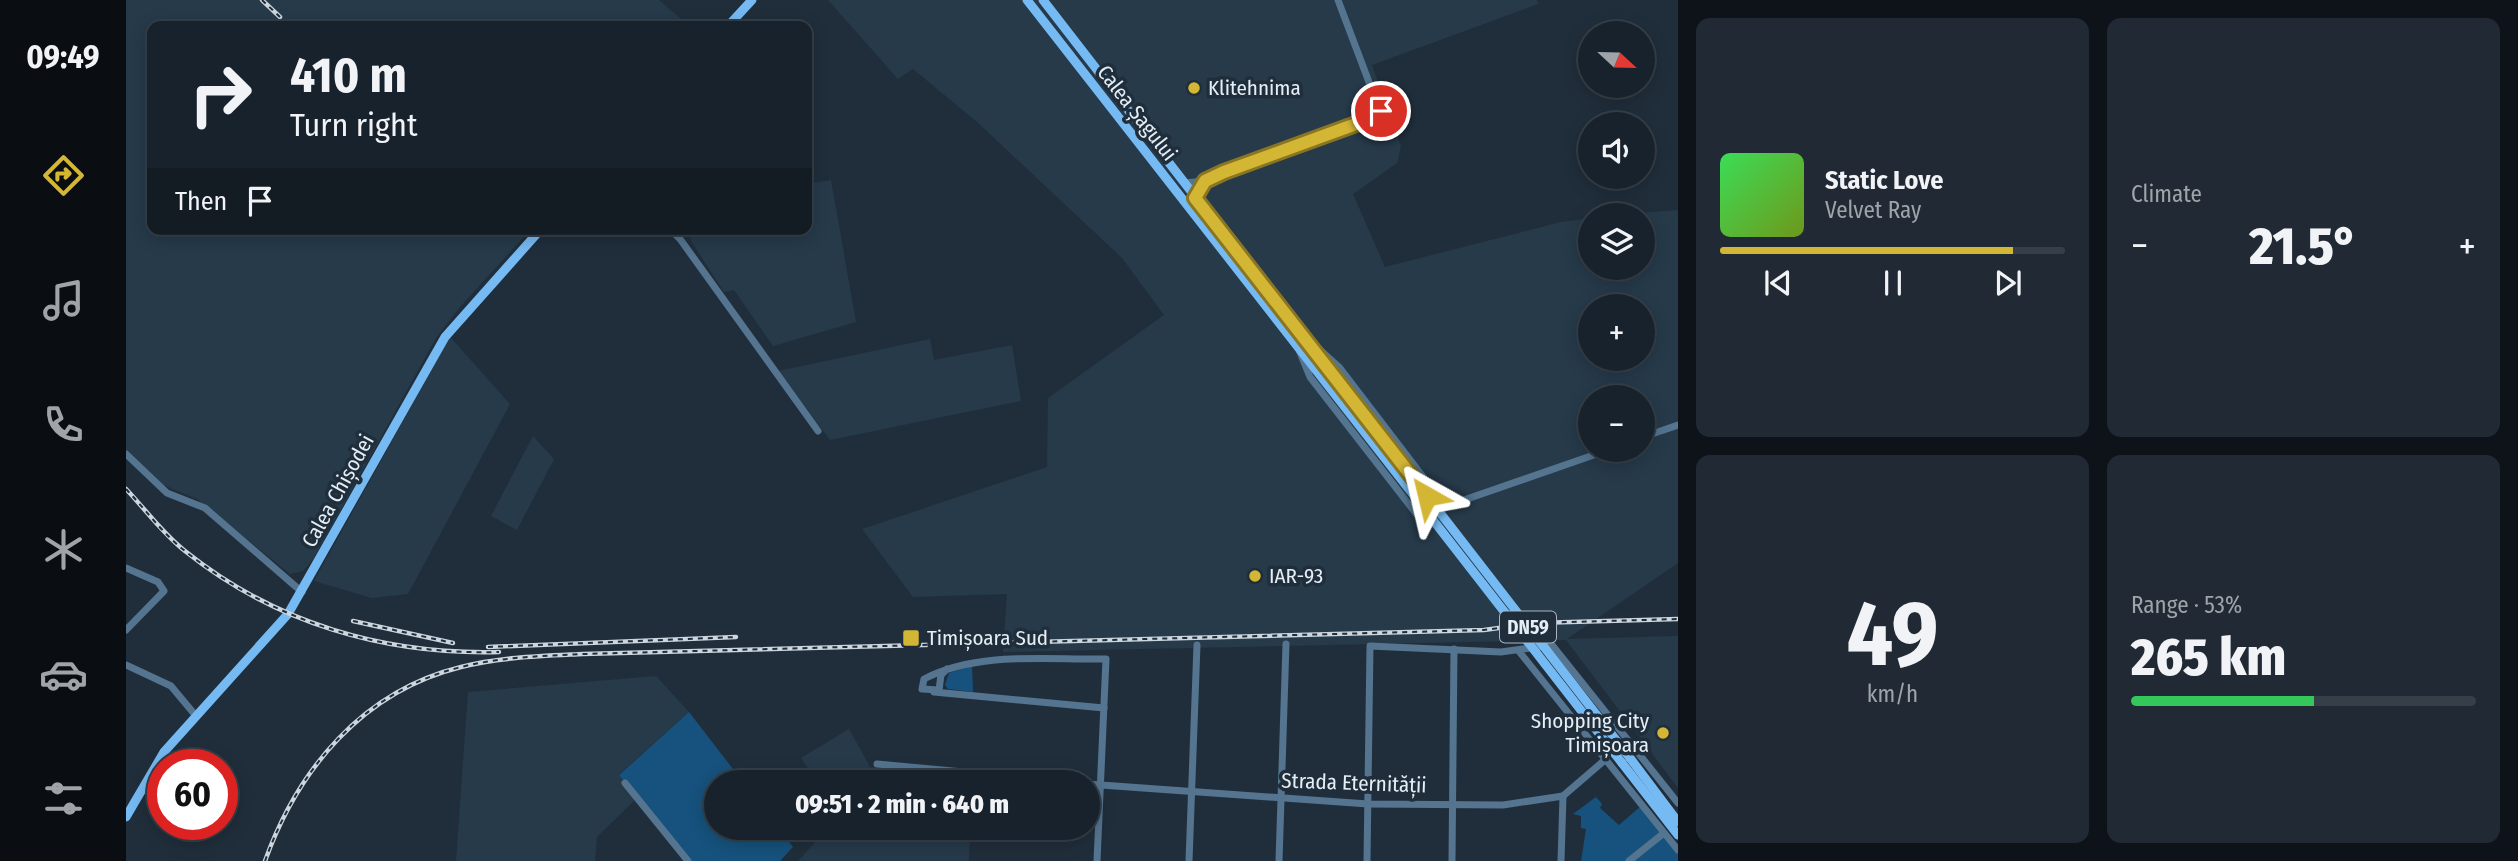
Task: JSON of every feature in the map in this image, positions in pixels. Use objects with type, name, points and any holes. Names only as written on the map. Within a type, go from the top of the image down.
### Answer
[{"type":"main road","points":[[733,21],[752,0]]},
{"type":"main road","name":"Calea Șagului","points":[[1027,0],[1297,346],[1423,499]]},
{"type":"main road","name":"Calea Șagului","points":[[1043,0],[1300,333],[1423,499],[1626,760],[1678,822]]},
{"type":"main road","name":"Calea Chișodei","points":[[126,817],[155,766],[196,716],[280,625],[302,592],[445,337],[536,235]]},
{"type":"main road","name":"Calea Șagului","points":[[1626,760],[1678,835]]},
{"type":"street","points":[[1183,183],[1205,181],[1381,114],[1338,0]]},
{"type":"street","points":[[1195,198],[1205,181]]},
{"type":"street","points":[[676,235],[818,431]]},
{"type":"street","name":"Calea Șagului","points":[[1297,346],[1310,377],[1418,516],[1447,507],[1339,368],[1322,349],[1300,333]]},
{"type":"street","points":[[1655,433],[1678,425]]},
{"type":"street","points":[[126,454],[167,493],[205,508],[302,592]]},
{"type":"street","points":[[1447,507],[1578,461]]},
{"type":"street","points":[[126,568],[158,582],[164,591],[126,630]]},
{"type":"street","points":[[1279,861],[1286,644]]},
{"type":"street","points":[[1189,861],[1197,645]]},
{"type":"street","points":[[1367,861],[1370,646],[1518,650],[1552,645],[1678,803]]},
{"type":"street","points":[[1452,861],[1454,649]]},
{"type":"street","points":[[1518,650],[1678,850]]},
{"type":"street","points":[[1100,785],[1104,708],[1105,659],[978,661],[931,675],[921,684],[924,690],[933,692],[1104,708]]},
{"type":"street","points":[[126,666],[177,690],[182,702],[196,716]]},
{"type":"street","points":[[947,669],[942,673],[942,682],[947,693]]},
{"type":"street","points":[[931,675],[942,682]]},
{"type":"street","points":[[933,692],[942,682]]},
{"type":"street","points":[[1563,705],[1563,692],[1567,685],[1575,683],[1585,688]]},
{"type":"street","points":[[1561,861],[1563,796],[1606,760]]},
{"type":"street","points":[[877,764],[942,770]]},
{"type":"street","points":[[625,783],[688,861]]},
{"type":"street","name":"Strada Eternității","points":[[1100,785],[1368,804],[1503,804],[1563,796]]},
{"type":"street","points":[[1629,861],[1664,833]]},
{"type":"street","points":[[1097,861],[1098,840]]},
{"type":"shaded area","points":[[126,0],[659,0],[683,21],[147,21],[147,235],[526,235],[460,307],[436,338],[314,558],[303,571],[290,574],[197,499],[163,485],[126,450]]},
{"type":"shaded area","points":[[828,0],[1537,0],[1538,4],[1372,65],[1401,146],[1397,163],[1353,194],[1385,267],[1578,220],[1578,280],[1655,280],[1655,212],[1678,210],[1678,563],[1567,639],[1678,636],[1678,788],[1566,640],[1003,652],[1007,594],[913,597],[862,529],[1047,467],[1048,398],[1164,315],[1122,258],[977,122],[913,69],[898,79]]},
{"type":"shaded area","points":[[831,180],[856,322],[773,346],[734,290],[724,292],[690,235],[812,235],[812,183]]},
{"type":"shaded area","points":[[450,337],[510,404],[408,594],[372,598],[314,581]]},
{"type":"shaded area","points":[[930,339],[934,360],[1012,345],[1021,401],[830,440],[778,371]]},
{"type":"shaded area","points":[[533,436],[554,459],[517,530],[491,516]]},
{"type":"shaded area","points":[[972,666],[973,692],[948,689],[945,685],[949,673]]},
{"type":"shaded area","points":[[656,676],[689,712],[619,774],[638,797],[597,837],[595,861],[456,861],[468,692]]},
{"type":"shaded area","points":[[689,712],[734,770],[704,770],[704,840],[787,840],[793,847],[780,861],[692,861],[619,775]]},
{"type":"shaded area","points":[[849,729],[870,767],[904,770],[809,770],[801,758]]},
{"type":"shaded area","points":[[1596,797],[1602,804],[1600,808],[1619,825],[1641,806],[1678,850],[1678,861],[1581,861],[1586,829],[1581,828],[1581,816],[1573,814]]},
{"type":"shaded area","points":[[817,840],[970,840],[969,861],[798,861]]},
{"type":"railway","points":[[262,0],[280,17]]},
{"type":"railway","points":[[126,489],[185,551],[256,598],[294,615],[333,630],[414,648],[499,652]]},
{"type":"railway","points":[[265,861],[296,795],[339,738],[394,694],[426,678],[491,661],[583,654],[1484,630],[1535,623],[1678,619]]},
{"type":"railway","points":[[353,621],[453,643]]},
{"type":"railway","points":[[488,647],[736,637]]},
{"type":"place","name":"Klitehnima","points":[[1194,88]]},
{"type":"place","name":"IAR-93","points":[[1255,576]]},
{"type":"place","name":"Timișoara Sud","points":[[911,638]]},
{"type":"place","name":"Shopping City Timișoara","points":[[1663,733]]},
{"type":"route","points":[[1381,111],[1378,116],[1224,172],[1205,181],[1195,198],[1427,496]]}]
